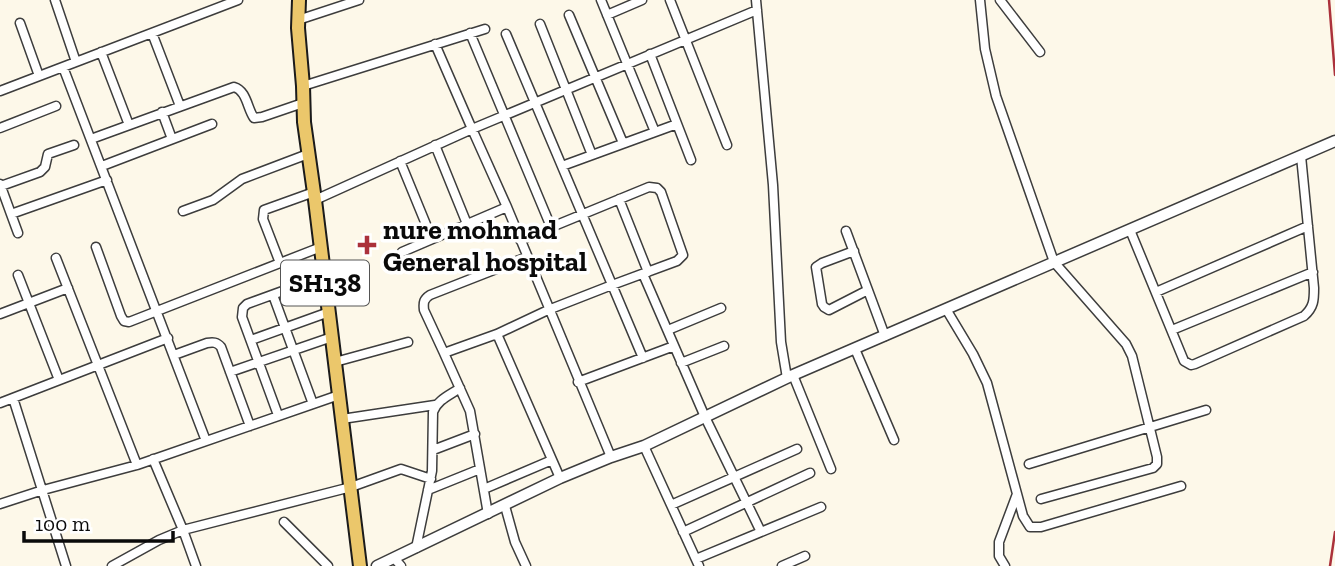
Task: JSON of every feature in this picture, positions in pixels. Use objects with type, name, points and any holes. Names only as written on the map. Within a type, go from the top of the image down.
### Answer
[{"type":"main road","name":"SH138","points":[[299,0],[304,122],[360,566]]},
{"type":"street","points":[[55,0],[76,62]]},
{"type":"street","points":[[207,0],[211,10]]},
{"type":"street","points":[[0,91],[238,0]]},
{"type":"street","points":[[298,20],[359,0]]},
{"type":"street","points":[[601,0],[655,132]]},
{"type":"street","points":[[607,15],[642,0]]},
{"type":"street","points":[[670,0],[726,145]]},
{"type":"street","points":[[756,0],[773,185],[781,342],[790,377],[831,469]]},
{"type":"street","points":[[980,0],[985,49],[996,96],[1055,262],[1126,344],[1132,356],[1157,457],[1157,464],[1153,468],[1041,499]]},
{"type":"street","points":[[1000,0],[1040,52]]},
{"type":"street","points":[[280,263],[264,219],[264,210],[314,196],[757,10]]},
{"type":"street","points":[[569,15],[623,143]]},
{"type":"street","points":[[20,23],[39,76]]},
{"type":"street","points":[[540,24],[592,155]]},
{"type":"street","points":[[303,86],[485,29]]},
{"type":"street","points":[[152,33],[180,106]]},
{"type":"street","points":[[470,33],[551,228]]},
{"type":"street","points":[[506,34],[643,358]]},
{"type":"street","points":[[435,44],[507,207],[611,457]]},
{"type":"street","points":[[101,52],[129,125]]},
{"type":"street","points":[[650,54],[691,159]]},
{"type":"street","points":[[63,67],[206,441]]},
{"type":"street","points":[[91,139],[234,87],[240,88],[254,118],[303,103]]},
{"type":"street","points":[[0,128],[55,106]]},
{"type":"street","points":[[162,112],[172,139]]},
{"type":"street","points":[[102,166],[212,124]]},
{"type":"street","points":[[562,166],[677,124]]},
{"type":"street","points":[[377,566],[398,562],[416,548],[560,478],[644,446],[790,377],[1335,141]]},
{"type":"street","points":[[18,233],[1,185],[40,172],[46,167],[48,154],[75,145]]},
{"type":"street","points":[[435,145],[467,224]]},
{"type":"street","points":[[183,211],[214,200],[242,179],[308,154]]},
{"type":"street","points":[[1130,230],[1184,361],[1195,364],[1304,316],[1311,310],[1314,303],[1313,272],[1301,156]]},
{"type":"street","points":[[400,161],[432,239]]},
{"type":"street","points":[[11,214],[107,180]]},
{"type":"street","points":[[444,353],[677,261],[683,254],[661,192],[657,188],[649,187],[520,240]]},
{"type":"street","points":[[620,199],[667,330],[705,417],[761,532]]},
{"type":"street","points":[[402,252],[507,207]]},
{"type":"street","points":[[1156,292],[1308,226]]},
{"type":"street","points":[[846,231],[885,336]]},
{"type":"street","points":[[96,247],[121,316],[124,320],[133,321],[321,247]]},
{"type":"street","points":[[854,251],[822,262],[816,267],[824,307],[829,310],[868,290]]},
{"type":"street","points":[[488,514],[470,411],[423,303],[430,295],[527,257]]},
{"type":"street","points":[[56,258],[137,465]]},
{"type":"street","points":[[1172,330],[1313,272]]},
{"type":"street","points":[[18,275],[59,380]]},
{"type":"street","points":[[278,415],[242,317],[243,308],[247,304],[324,276]]},
{"type":"street","points":[[0,314],[68,288]]},
{"type":"street","points":[[273,295],[313,404]]},
{"type":"street","points":[[667,330],[721,308]]},
{"type":"street","points":[[946,309],[987,383],[1017,494],[1030,527],[1181,486]]},
{"type":"street","points":[[251,340],[329,312]]},
{"type":"street","points":[[497,334],[560,478]]},
{"type":"street","points":[[230,372],[332,337]]},
{"type":"street","points":[[0,403],[168,338]]},
{"type":"street","points":[[174,355],[213,342],[218,344],[250,426]]},
{"type":"street","points":[[335,362],[408,342]]},
{"type":"street","points":[[681,363],[724,345]]},
{"type":"street","points":[[578,382],[674,346]]},
{"type":"street","points":[[855,349],[894,440]]},
{"type":"street","points":[[342,419],[435,405],[460,388]]},
{"type":"street","points":[[0,504],[137,465],[339,395]]},
{"type":"street","points":[[13,398],[66,566]]},
{"type":"street","points":[[416,548],[431,479],[435,405]]},
{"type":"street","points":[[1029,464],[1206,410]]},
{"type":"street","points":[[433,450],[475,434]]},
{"type":"street","points":[[644,446],[697,563],[821,507]]},
{"type":"street","points":[[671,505],[797,449]]},
{"type":"street","points":[[153,459],[196,566]]},
{"type":"street","points":[[484,489],[552,460]]},
{"type":"street","points":[[112,566],[183,530],[351,487],[401,469],[431,479]]},
{"type":"street","points":[[429,490],[480,469]]},
{"type":"street","points":[[683,532],[810,473]]},
{"type":"street","points":[[1005,566],[999,556],[999,542],[1017,494]]},
{"type":"street","points":[[505,506],[515,542],[526,566]]},
{"type":"street","points":[[284,522],[328,566]]},
{"type":"street","points":[[782,566],[804,556]]},
{"type":"railway","points":[[1329,0],[1335,75]]},
{"type":"railway","points":[[1330,566],[1335,532]]},
{"type":"place","name":"nure mohmad General hospital","points":[[367,245]]}]
